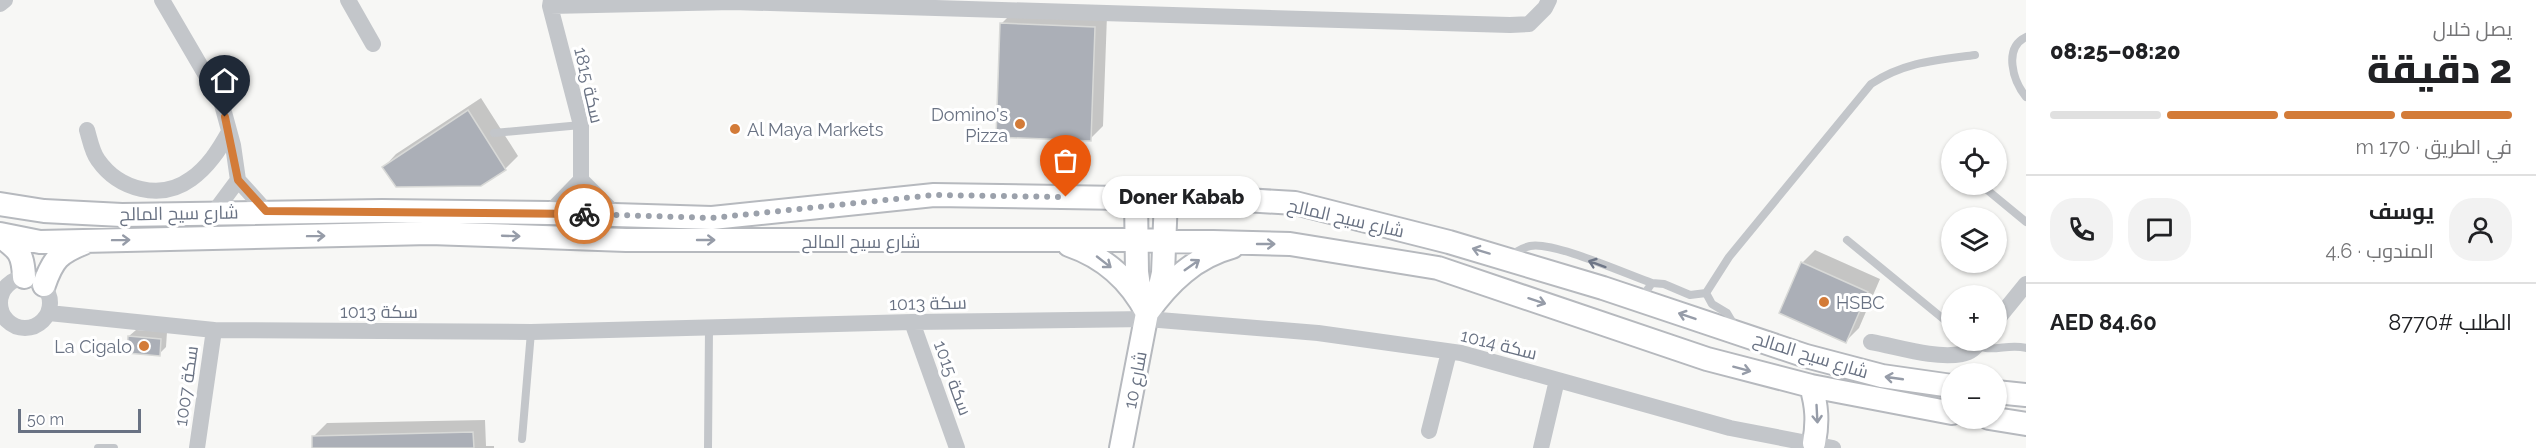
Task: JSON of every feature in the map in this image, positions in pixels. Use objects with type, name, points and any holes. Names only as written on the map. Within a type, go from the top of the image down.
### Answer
[{"type":"street","points":[[0,4],[5,0]]},
{"type":"street","points":[[162,0],[221,101],[238,180],[266,211]]},
{"type":"street","points":[[348,0],[373,44]]},
{"type":"street","points":[[550,3],[734,1],[1284,8],[1529,24],[1545,8],[1549,0]]},
{"type":"street","name":"سكة 1815","points":[[550,3],[581,124],[581,180]]},
{"type":"street","points":[[87,130],[97,159],[109,174],[128,186],[161,191],[175,188],[202,170],[216,154],[229,132]]},
{"type":"street","points":[[212,215],[238,180]]},
{"type":"street","points":[[549,213],[581,180],[618,216]]},
{"type":"street","name":"شارع سيح المالح","points":[[0,204],[44,211],[122,215],[212,215],[266,211],[549,213],[712,218],[934,195],[1166,198],[1295,204],[1646,292],[1740,334],[1806,356],[1882,376],[1941,384]]},
{"type":"street","points":[[0,197],[44,211]]},
{"type":"street","points":[[1136,198],[1137,272],[1148,308]]},
{"type":"street","name":"شارع 10","points":[[1121,448],[1148,308],[1161,288],[1166,198]]},
{"type":"street","name":"شارع سيح المالح","points":[[0,235],[40,242],[430,233],[627,240],[1165,240],[1290,244],[1438,268],[1707,359],[1811,386],[1941,411]]},
{"type":"street","points":[[0,235],[17,249],[34,281],[49,292],[51,304],[49,313],[37,325],[29,328],[14,325],[7,320],[0,304],[3,290],[15,279],[34,281],[63,251],[90,241]]},
{"type":"street","points":[[1056,240],[1092,253],[1108,264],[1148,308]]},
{"type":"street","points":[[1148,308],[1186,268],[1221,250],[1239,244]]},
{"type":"street","points":[[2007,307],[2026,284]]},
{"type":"street","name":"سكة 1013","points":[[49,313],[214,330],[531,332],[912,322],[1148,308]]},
{"type":"street","name":"سكة 1014","points":[[1148,308],[1449,352],[1730,428],[1824,446]]},
{"type":"street","name":"سكة 1015","points":[[912,322],[957,448]]},
{"type":"street","name":"سكة 1007","points":[[197,448],[214,330]]},
{"type":"street","points":[[1871,342],[1943,355],[1965,354],[1968,351]]},
{"type":"street","points":[[1430,432],[1449,352]]},
{"type":"street","points":[[1541,448],[1557,380]]},
{"type":"street","points":[[1811,386],[1816,405],[1817,424],[1824,446]]},
{"type":"street","points":[[2007,393],[2026,395]]},
{"type":"lane","points":[[2026,37],[2014,46],[2012,53],[2015,79],[2026,97]]},
{"type":"lane","points":[[1706,293],[1729,257],[1871,84],[1890,72],[1918,63],[1975,55]]},
{"type":"lane","points":[[494,133],[581,124]]},
{"type":"lane","points":[[1993,195],[2026,222]]},
{"type":"lane","points":[[1847,240],[1941,317]]},
{"type":"lane","points":[[1646,292],[1664,284],[1690,295],[1706,293]]},
{"type":"lane","points":[[1706,293],[1712,304],[1727,313],[1740,334]]},
{"type":"lane","points":[[708,448],[709,329]]},
{"type":"lane","points":[[522,439],[531,332]]},
{"type":"lane","points":[[2007,348],[2022,346],[2026,348]]},
{"type":"lane","points":[[99,448],[114,448]]},
{"type":"building","points":[[1000,23],[1095,27],[1091,141],[996,137]]},
{"type":"building","points":[[468,110],[506,170],[481,186],[396,187],[382,167]]},
{"type":"building","name":"HSBC","points":[[1801,262],[1868,292],[1846,343],[1779,313]]},
{"type":"building","name":"La Cigalo","points":[[128,336],[161,339],[160,356],[127,353]]},
{"type":"building","points":[[473,432],[474,448],[312,448],[312,436]]},
{"type":"way so far","points":[[584,214],[712,218],[934,195],[1066,197]]},
{"type":"place","name":"Domino's Pizza","points":[[1020,124]]},
{"type":"place","name":"Al Maya Markets","points":[[735,129]]},
{"type":"place","name":"Doner Kabab","points":[[1066,197]]},
{"type":"place","name":"HSBC","points":[[1824,302]]},
{"type":"place","name":"La Cigalo","points":[[144,346]]},
{"type":"route","points":[[225,117],[238,180],[266,211],[584,214]]}]
